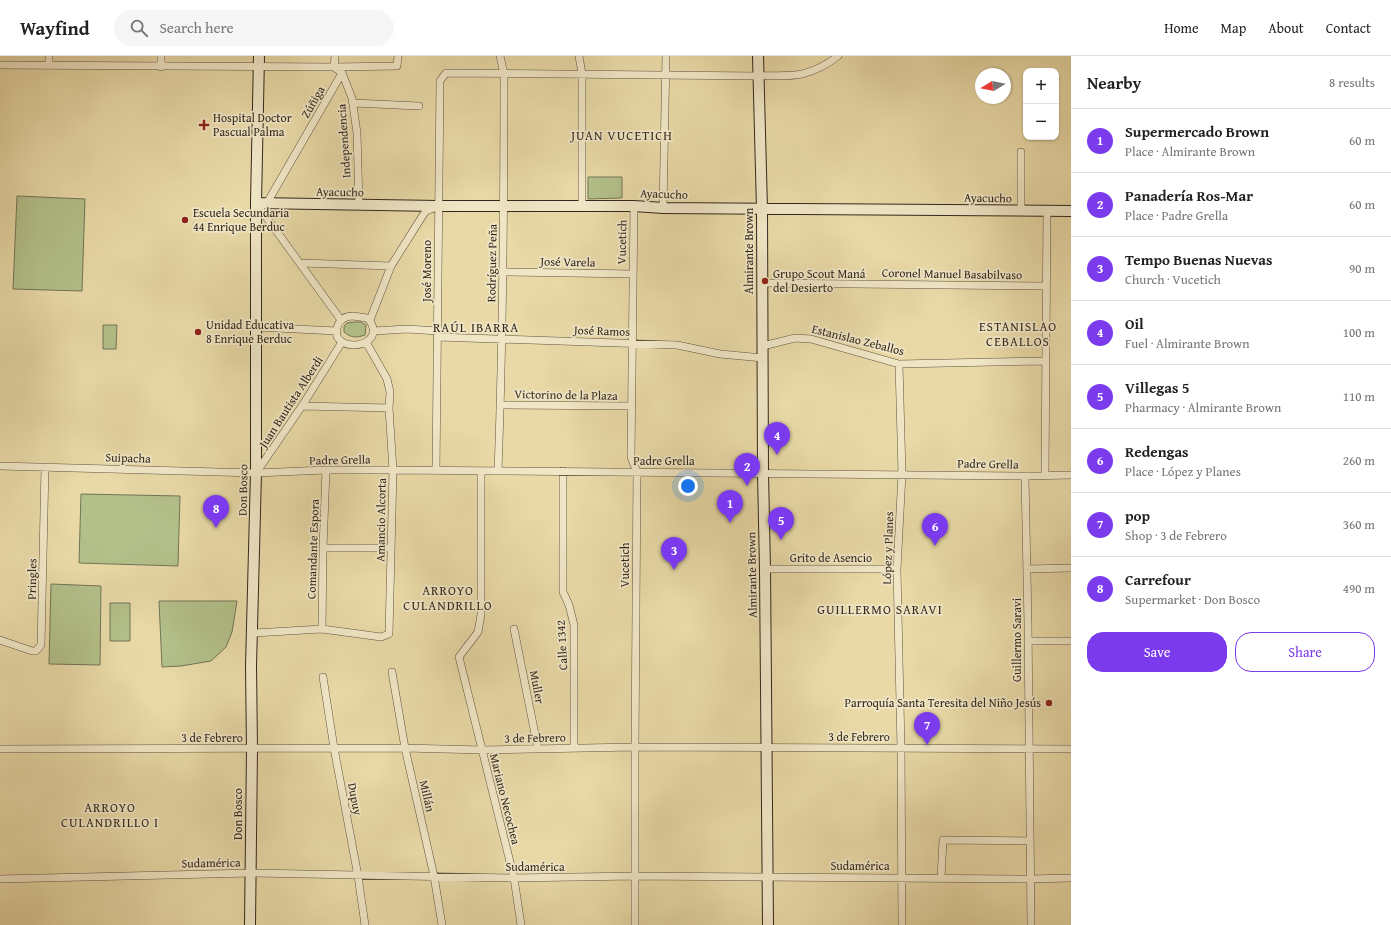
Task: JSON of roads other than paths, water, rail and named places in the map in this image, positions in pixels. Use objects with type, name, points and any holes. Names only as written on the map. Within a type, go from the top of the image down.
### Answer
[{"type":"main road","name":"Don Bosco","points":[[250,925],[252,749],[251,666],[256,473],[256,203],[259,56]]},
{"type":"main road","name":"Almirante Brown","points":[[758,56],[762,209],[763,473],[766,569],[768,925]]},
{"type":"main road","name":"Ayacucho","points":[[256,203],[438,206],[634,206],[663,208],[1021,212],[1071,211]]},
{"type":"street","points":[[49,56],[49,66]]},
{"type":"street","points":[[161,67],[162,56]]},
{"type":"street","points":[[334,67],[335,56]]},
{"type":"street","points":[[0,65],[161,67],[397,66],[398,56]]},
{"type":"street","name":"Rodríguez Peña","points":[[498,471],[504,206],[504,74],[500,56]]},
{"type":"street","points":[[579,56],[582,74],[582,207]]},
{"type":"street","points":[[663,208],[666,56]]},
{"type":"street","points":[[504,74],[666,76],[758,76],[801,74],[833,60],[838,56]]},
{"type":"street","name":"Independencia","points":[[334,67],[342,74],[353,103],[357,133],[359,205]]},
{"type":"street","name":"José Moreno","points":[[436,470],[440,81],[446,73],[504,74]]},
{"type":"street","name":"Zúñiga","points":[[267,203],[342,74]]},
{"type":"street","points":[[353,103],[419,106]]},
{"type":"street","points":[[1021,152],[1021,212]]},
{"type":"street","points":[[256,203],[341,320]]},
{"type":"street","points":[[370,320],[391,266],[426,210],[438,206]]},
{"type":"street","name":"Vucetich","points":[[634,206],[631,457],[637,472],[635,925]]},
{"type":"street","points":[[1045,475],[1045,286],[1047,211]]},
{"type":"street","points":[[301,263],[391,266]]},
{"type":"street","name":"José Varela","points":[[503,272],[633,274]]},
{"type":"street","name":"Coronel Manuel Basabilvaso","points":[[762,283],[1045,286]]},
{"type":"street","points":[[364,316],[370,320],[374,331],[366,342],[351,345],[342,342],[338,338],[336,331],[338,324],[344,317],[364,316]]},
{"type":"street","points":[[257,327],[336,331]]},
{"type":"street","name":"José Ramos","points":[[374,331],[408,329],[438,334],[502,338],[677,345],[720,354],[763,358]]},
{"type":"street","name":"Estanislao Zeballos","points":[[763,346],[795,338],[811,339],[899,364],[1045,361]]},
{"type":"street","name":"Juan Bautista Alberdi","points":[[256,473],[302,406],[342,342]]},
{"type":"street","name":"Amancio Alcorta","points":[[322,629],[381,637],[389,634],[393,470],[389,408],[390,392],[387,379],[366,342]]},
{"type":"street","name":"López y Planes","points":[[899,364],[902,474],[897,569],[901,748],[902,925]]},
{"type":"street","name":"Victorino de la Plaza","points":[[500,405],[632,406]]},
{"type":"street","points":[[302,406],[389,408]]},
{"type":"street","name":"Suipacha","points":[[0,466],[256,473]]},
{"type":"street","name":"Pringles","points":[[0,640],[32,651],[36,651],[41,645],[45,467]]},
{"type":"street","name":"Padre Grella","points":[[256,473],[326,470],[436,470],[1025,476],[1071,475]]},
{"type":"street","name":"Comandante Espora","points":[[322,629],[326,470]]},
{"type":"street","name":"Mariano Necochea","points":[[481,471],[481,615],[478,632],[459,657],[514,878],[521,925]]},
{"type":"street","name":"Calle 1342","points":[[563,471],[563,592],[569,605],[574,625],[574,748]]},
{"type":"street","name":"Guillermo Saravi","points":[[1025,476],[1031,925]]},
{"type":"street","points":[[323,548],[391,548]]},
{"type":"street","points":[[1027,569],[1071,568]]},
{"type":"street","name":"Grito de Asencio","points":[[766,569],[897,569]]},
{"type":"street","points":[[252,633],[322,629]]},
{"type":"street","name":"Muller","points":[[514,629],[538,749]]},
{"type":"street","points":[[1028,641],[1071,641]]},
{"type":"street","name":"Millán","points":[[392,672],[405,748],[434,876],[442,925]]},
{"type":"street","name":"Dupuy","points":[[324,677],[334,748],[358,876],[365,925]]},
{"type":"street","name":"3 de Febrero","points":[[0,748],[405,748],[482,750],[635,747],[1071,749]]},
{"type":"street","points":[[941,878],[943,840],[1030,841]]},
{"type":"street","name":"Sudamérica","points":[[0,879],[251,873],[514,878],[635,876],[1030,880],[1071,878]]},
{"type":"place","name":"Hospital Doctor Pascual Palma","points":[[204,125]]},
{"type":"place","name":"Escuela Secundaria 44 Enrique Berduc","points":[[185,220]]},
{"type":"place","name":"Grupo Scout Maná del Desierto","points":[[765,281]]},
{"type":"place","name":"Unidad Educativa 8 Enrique Berduc","points":[[198,332]]},
{"type":"place","name":"Oil","points":[[777,455]]},
{"type":"place","name":"Panadería Ros-Mar","points":[[747,486]]},
{"type":"place","name":"Supermercado Brown","points":[[730,523]]},
{"type":"place","name":"Carrefour","points":[[216,528]]},
{"type":"place","name":"Villegas 5","points":[[781,540]]},
{"type":"place","name":"Redengas","points":[[935,546]]},
{"type":"place","name":"Tempo Buenas Nuevas","points":[[674,570]]},
{"type":"place","name":"Parroquía Santa Teresita del Niño Jesús","points":[[1049,703]]},
{"type":"place","name":"pop","points":[[927,745]]},
{"type":"district","name":"JUAN VUCETICH","points":[[622,135]]},
{"type":"district","name":"RAÚL IBARRA","points":[[476,327]]},
{"type":"district","name":"ESTANISLAO CEBALLOS","points":[[1018,334]]},
{"type":"district","name":"ARROYO CULANDRILLO","points":[[448,598]]},
{"type":"district","name":"GUILLERMO SARAVI","points":[[880,609]]},
{"type":"district","name":"ARROYO CULANDRILLO I","points":[[110,814]]}]
